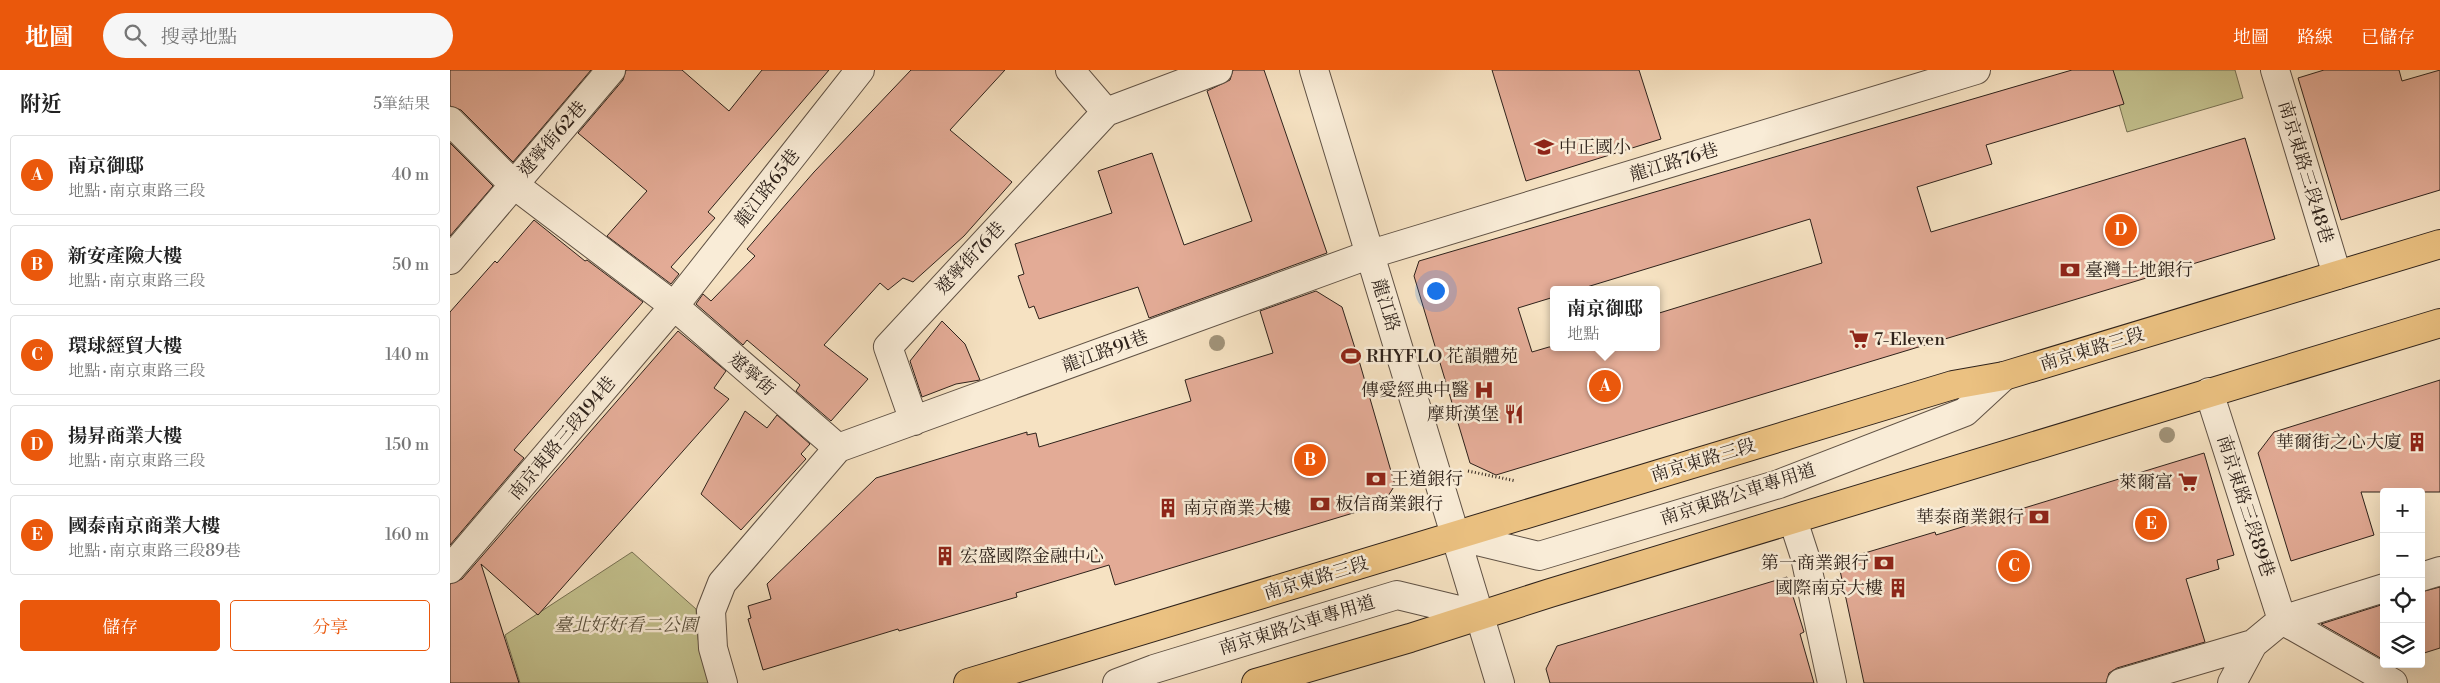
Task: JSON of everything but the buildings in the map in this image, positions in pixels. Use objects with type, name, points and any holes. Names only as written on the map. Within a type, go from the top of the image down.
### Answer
[{"type":"main road","name":"南京東路三段","points":[[968,683],[1953,385],[2004,376],[2440,244]]},
{"type":"main road","points":[[1256,683],[2440,323]]},
{"type":"street","name":"遼寧街62巷","points":[[450,260],[611,70]]},
{"type":"street","name":"龍江路65巷","points":[[674,306],[860,70]]},
{"type":"street","points":[[1070,70],[1106,112],[1218,70]]},
{"type":"street","name":"龍江路","points":[[1314,70],[1500,683]]},
{"type":"street","name":"龍江路76巷","points":[[1371,254],[1976,70]]},
{"type":"street","name":"南京東路三段48巷","points":[[2275,70],[2337,275]]},
{"type":"street","name":"遼寧街76巷","points":[[914,420],[888,347],[1106,112]]},
{"type":"street","name":"遼寧街","points":[[450,121],[513,184],[674,306],[838,448]]},
{"type":"street","name":"龍江路91巷","points":[[838,448],[1371,254]]},
{"type":"street","name":"南京東路三段194巷","points":[[450,569],[674,306]]},
{"type":"street","name":"南京東路公車專用道","points":[[1456,536],[1539,556],[1547,554],[1779,484],[1964,412],[2004,376]]},
{"type":"street","name":"南京東路三段89巷","points":[[2209,392],[2282,620]]},
{"type":"street","points":[[723,683],[714,648],[711,612],[722,583],[838,448]]},
{"type":"street","points":[[1793,520],[1805,557],[1832,683]]},
{"type":"street","points":[[2425,576],[2440,571]]},
{"type":"street","points":[[2232,683],[2254,644],[2282,620],[2380,589]]},
{"type":"street","name":"南京東路公車專用道","points":[[1117,683],[1154,669],[1397,595],[1480,615]]},
{"type":"street","points":[[2282,620],[2393,683]]},
{"type":"street","points":[[2121,683],[2254,644]]},
{"type":"path","points":[[1468,471],[1516,481]]},
{"type":"green space","points":[[2109,70],[2235,70],[2243,98],[2127,132]]},
{"type":"green space","name":"臺北好好看二公園","points":[[632,552],[696,609],[698,639],[710,683],[520,683],[505,635]]},
{"type":"place","name":"中正國小","points":[[1544,147]]},
{"type":"place","name":"揚昇商業大樓","points":[[2121,230]]},
{"type":"place","name":"臺灣土地銀行","points":[[2070,270]]},
{"type":"place","name":"7-Eleven","points":[[1859,339]]},
{"type":"place","name":"RHYFLO 花韻體苑","points":[[1351,356]]},
{"type":"place","name":"南京御邸","points":[[1605,386]]},
{"type":"place","name":"傳愛經典中醫","points":[[1484,390]]},
{"type":"place","name":"摩斯漢堡","points":[[1514,414]]},
{"type":"place","name":"華爾街之心大廈","points":[[2417,442]]},
{"type":"place","name":"新安產險大樓","points":[[1310,460]]},
{"type":"place","name":"王道銀行","points":[[1376,479]]},
{"type":"place","name":"萊爾富","points":[[2188,482]]},
{"type":"place","name":"板信商業銀行","points":[[1320,504]]},
{"type":"place","name":"南京商業大樓","points":[[1168,508]]},
{"type":"place","name":"華泰商業銀行","points":[[2039,517]]},
{"type":"place","name":"國泰南京商業大樓","points":[[2151,524]]},
{"type":"place","name":"宏盛國際金融中心","points":[[945,556]]},
{"type":"place","name":"第一商業銀行","points":[[1884,563]]},
{"type":"place","name":"環球經貿大樓","points":[[2014,566]]},
{"type":"place","name":"國際南京大樓","points":[[1898,588]]}]
